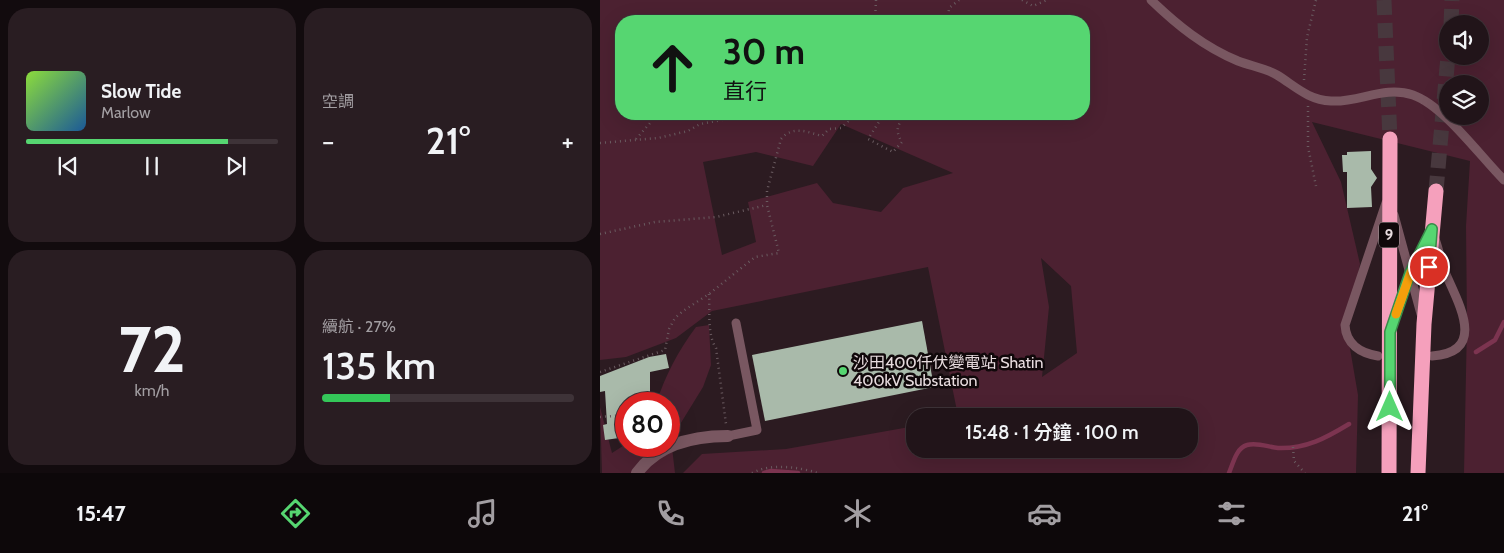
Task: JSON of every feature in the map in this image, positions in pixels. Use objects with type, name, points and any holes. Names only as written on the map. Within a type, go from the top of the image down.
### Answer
[{"type":"highway","name":"9","points":[[1389,473],[1390,139]]},
{"type":"highway","points":[[1418,473],[1424,324],[1436,191]]},
{"type":"street","points":[[637,473],[654,456],[676,443],[704,436],[728,436]]},
{"type":"lane","points":[[1151,0],[1189,34],[1214,50],[1271,72],[1308,95],[1330,101],[1346,101],[1370,94],[1400,92],[1413,95],[1442,114],[1504,180]]},
{"type":"lane","points":[[1389,196],[1424,324]]},
{"type":"lane","points":[[1378,356],[1366,353],[1355,347],[1346,334],[1345,324],[1389,196]]},
{"type":"lane","points":[[1390,332],[1410,273],[1432,229]]},
{"type":"lane","points":[[1432,229],[1445,270],[1466,324],[1465,334],[1457,346],[1443,354],[1432,356]]},
{"type":"lane","points":[[728,436],[757,430],[736,323]]},
{"type":"path","points":[[875,15],[876,0]]},
{"type":"path","points":[[949,15],[950,8],[959,0]]},
{"type":"path","points":[[1022,0],[1033,6],[1047,0]]},
{"type":"path","points":[[1301,86],[1307,37],[1316,0]]},
{"type":"path","points":[[1308,95],[1308,146],[1316,186]]},
{"type":"path","points":[[636,139],[653,120]]},
{"type":"path","points":[[600,143],[658,138],[683,133],[705,122],[722,120]]},
{"type":"path","points":[[600,372],[665,350],[667,336],[675,318],[709,294],[755,257],[779,253],[767,205],[767,191],[781,139],[786,133],[800,129],[822,136],[829,129],[841,128],[850,120]]},
{"type":"path","points":[[880,120],[868,139],[893,152],[902,142],[897,135],[897,127],[900,120]]},
{"type":"path","points":[[600,234],[656,222],[716,216],[767,205]]},
{"type":"path","points":[[709,294],[710,321],[716,348],[728,436]]},
{"type":"path","points":[[600,417],[615,416]]},
{"type":"path","points":[[1293,447],[1294,461],[1305,473]]},
{"type":"path","points":[[752,473],[768,468],[781,467],[818,473]]},
{"type":"shaded area","points":[[600,0],[1504,0],[1504,473],[1464,473],[1467,323],[1466,226],[1470,161],[1312,122],[1341,182],[1360,264],[1347,331],[1358,395],[1356,473],[683,473],[702,454],[786,449],[906,428],[906,458],[1198,458],[1198,408],[956,408],[928,267],[712,311],[676,338],[626,357],[600,360]],"holes":[[[841,124],[953,173],[903,188],[881,212],[833,203],[817,183],[748,202],[756,242],[722,255],[703,162],[756,152],[813,166]],[[1041,258],[1071,286],[1077,353],[1042,377],[1049,307]]]},
{"type":"shaded area","points":[[709,325],[711,365],[703,387],[680,424],[680,392],[661,392],[673,364],[696,327]]},
{"type":"shaded area","points":[[600,407],[612,453],[615,451],[615,457],[673,457],[675,473],[602,473]]},
{"type":"building","points":[[1371,151],[1371,169],[1377,178],[1371,187],[1372,207],[1347,208],[1347,172],[1343,172],[1342,155],[1347,155],[1347,152]]},
{"type":"building","name":"沙田400仟伏變電站 Shatin 400kV Substation","points":[[922,321],[934,387],[765,421],[752,355]]},
{"type":"building","points":[[666,354],[669,368],[650,372],[650,392],[615,392],[615,439],[605,440],[603,425],[607,424],[605,391],[600,392],[600,376],[649,357]]},
{"type":"waterway","points":[[1476,352],[1495,340],[1504,322]]},
{"type":"waterway","points":[[1229,473],[1240,449],[1247,445],[1259,444],[1278,448],[1298,447],[1324,438],[1349,424]]},
{"type":"waterway","points":[[764,473],[771,471],[798,473]]},
{"type":"tunnel","points":[[1384,0],[1390,139]]},
{"type":"tunnel","points":[[1451,15],[1452,0]]},
{"type":"tunnel","points":[[1436,191],[1447,65]]},
{"type":"slow traffic","points":[[1396,314],[1411,272]]},
{"type":"place","name":"沙田400仟伏變電站 Shatin 400kV Substation","points":[[843,371]]},
{"type":"route","points":[[1390,407],[1390,332],[1410,273],[1432,229],[1429,267]]}]
